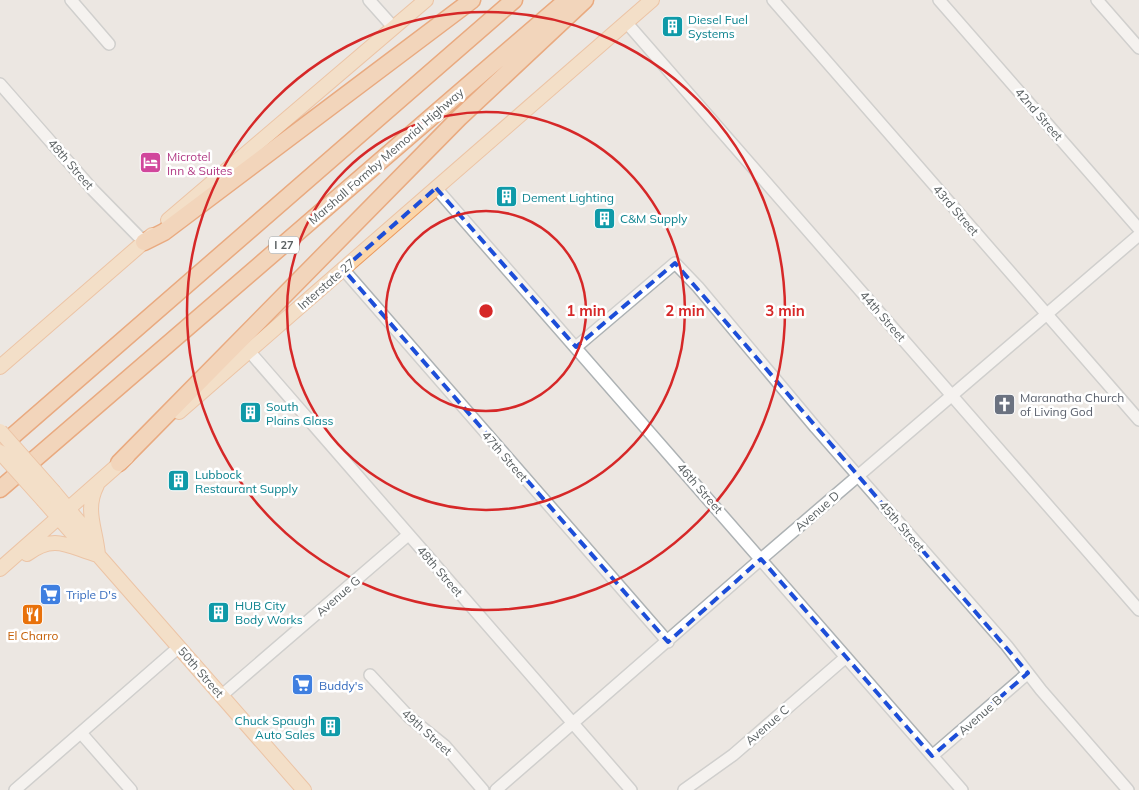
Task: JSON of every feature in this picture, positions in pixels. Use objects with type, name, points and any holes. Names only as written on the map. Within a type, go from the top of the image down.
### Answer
[{"type":"highway","points":[[144,242],[164,232],[472,0]]},
{"type":"highway","name":"I 27","points":[[0,447],[185,284],[514,0]]},
{"type":"highway","name":"Marshall Formby Memorial Highway","points":[[0,489],[567,0]]},
{"type":"highway","points":[[119,464],[459,118],[585,0]]},
{"type":"highway","points":[[0,431],[110,352]]},
{"type":"main road","points":[[0,367],[426,0]]},
{"type":"main road","name":"Interstate 27","points":[[0,569],[652,0]]},
{"type":"main road","points":[[0,355],[46,326]]},
{"type":"main road","name":"50th Street","points":[[0,431],[49,497],[304,790]]},
{"type":"main road","name":"50th Street","points":[[0,452],[49,497]]},
{"type":"main road","points":[[0,569],[45,543],[59,542],[95,550],[90,508],[98,482]]},
{"type":"street","points":[[71,0],[109,44]]},
{"type":"street","points":[[370,0],[394,28]]},
{"type":"street","name":"43rd Street","points":[[773,0],[1139,420]]},
{"type":"street","name":"42nd Street","points":[[939,0],[1139,229]]},
{"type":"street","points":[[1098,0],[1139,48]]},
{"type":"street","name":"44th Street","points":[[626,22],[1139,610]]},
{"type":"street","name":"48th Street","points":[[0,84],[93,190],[144,242]]},
{"type":"street","name":"46th Street","points":[[436,188],[962,790]]},
{"type":"street","name":"Avenue D","points":[[496,790],[761,559],[1139,235]]},
{"type":"street","name":"45th Street","points":[[576,347],[675,263],[698,287],[858,476],[1007,646],[1128,790]]},
{"type":"street","name":"47th Street","points":[[342,269],[668,642]]},
{"type":"street","name":"48th Street","points":[[249,352],[631,790]]},
{"type":"street","name":"Avenue G","points":[[222,696],[408,535]]},
{"type":"street","points":[[15,790],[179,647]]},
{"type":"street","name":"Avenue C","points":[[684,790],[733,755],[846,657]]},
{"type":"street","name":"Avenue B","points":[[932,756],[1028,673]]},
{"type":"street","name":"49th Street","points":[[370,674],[402,711],[445,746],[483,790]]},
{"type":"street","points":[[81,733],[131,790]]},
{"type":"highlighted area","points":[[436,188],[576,347],[675,263],[1028,673],[932,756],[761,559],[668,642],[343,269]]},
{"type":"place","name":"Diesel Fuel Systems","points":[[672,26]]},
{"type":"place","name":"Microtel Inn & Suites","points":[[151,163]]},
{"type":"place","name":"Dement Lighting","points":[[506,197]]},
{"type":"place","name":"C&M Supply","points":[[604,218]]},
{"type":"place","name":"Maranatha Church of Living God","points":[[1004,404]]},
{"type":"place","name":"South Plains Glass","points":[[250,413]]},
{"type":"place","name":"Lubbock Restaurant Supply","points":[[179,481]]},
{"type":"place","name":"Triple D's","points":[[50,594]]},
{"type":"place","name":"HUB City Body Works","points":[[219,612]]},
{"type":"place","name":"El Charro","points":[[33,614]]},
{"type":"place","name":"Buddy's","points":[[303,685]]},
{"type":"place","name":"Chuck Spaugh Auto Sales","points":[[331,727]]}]
